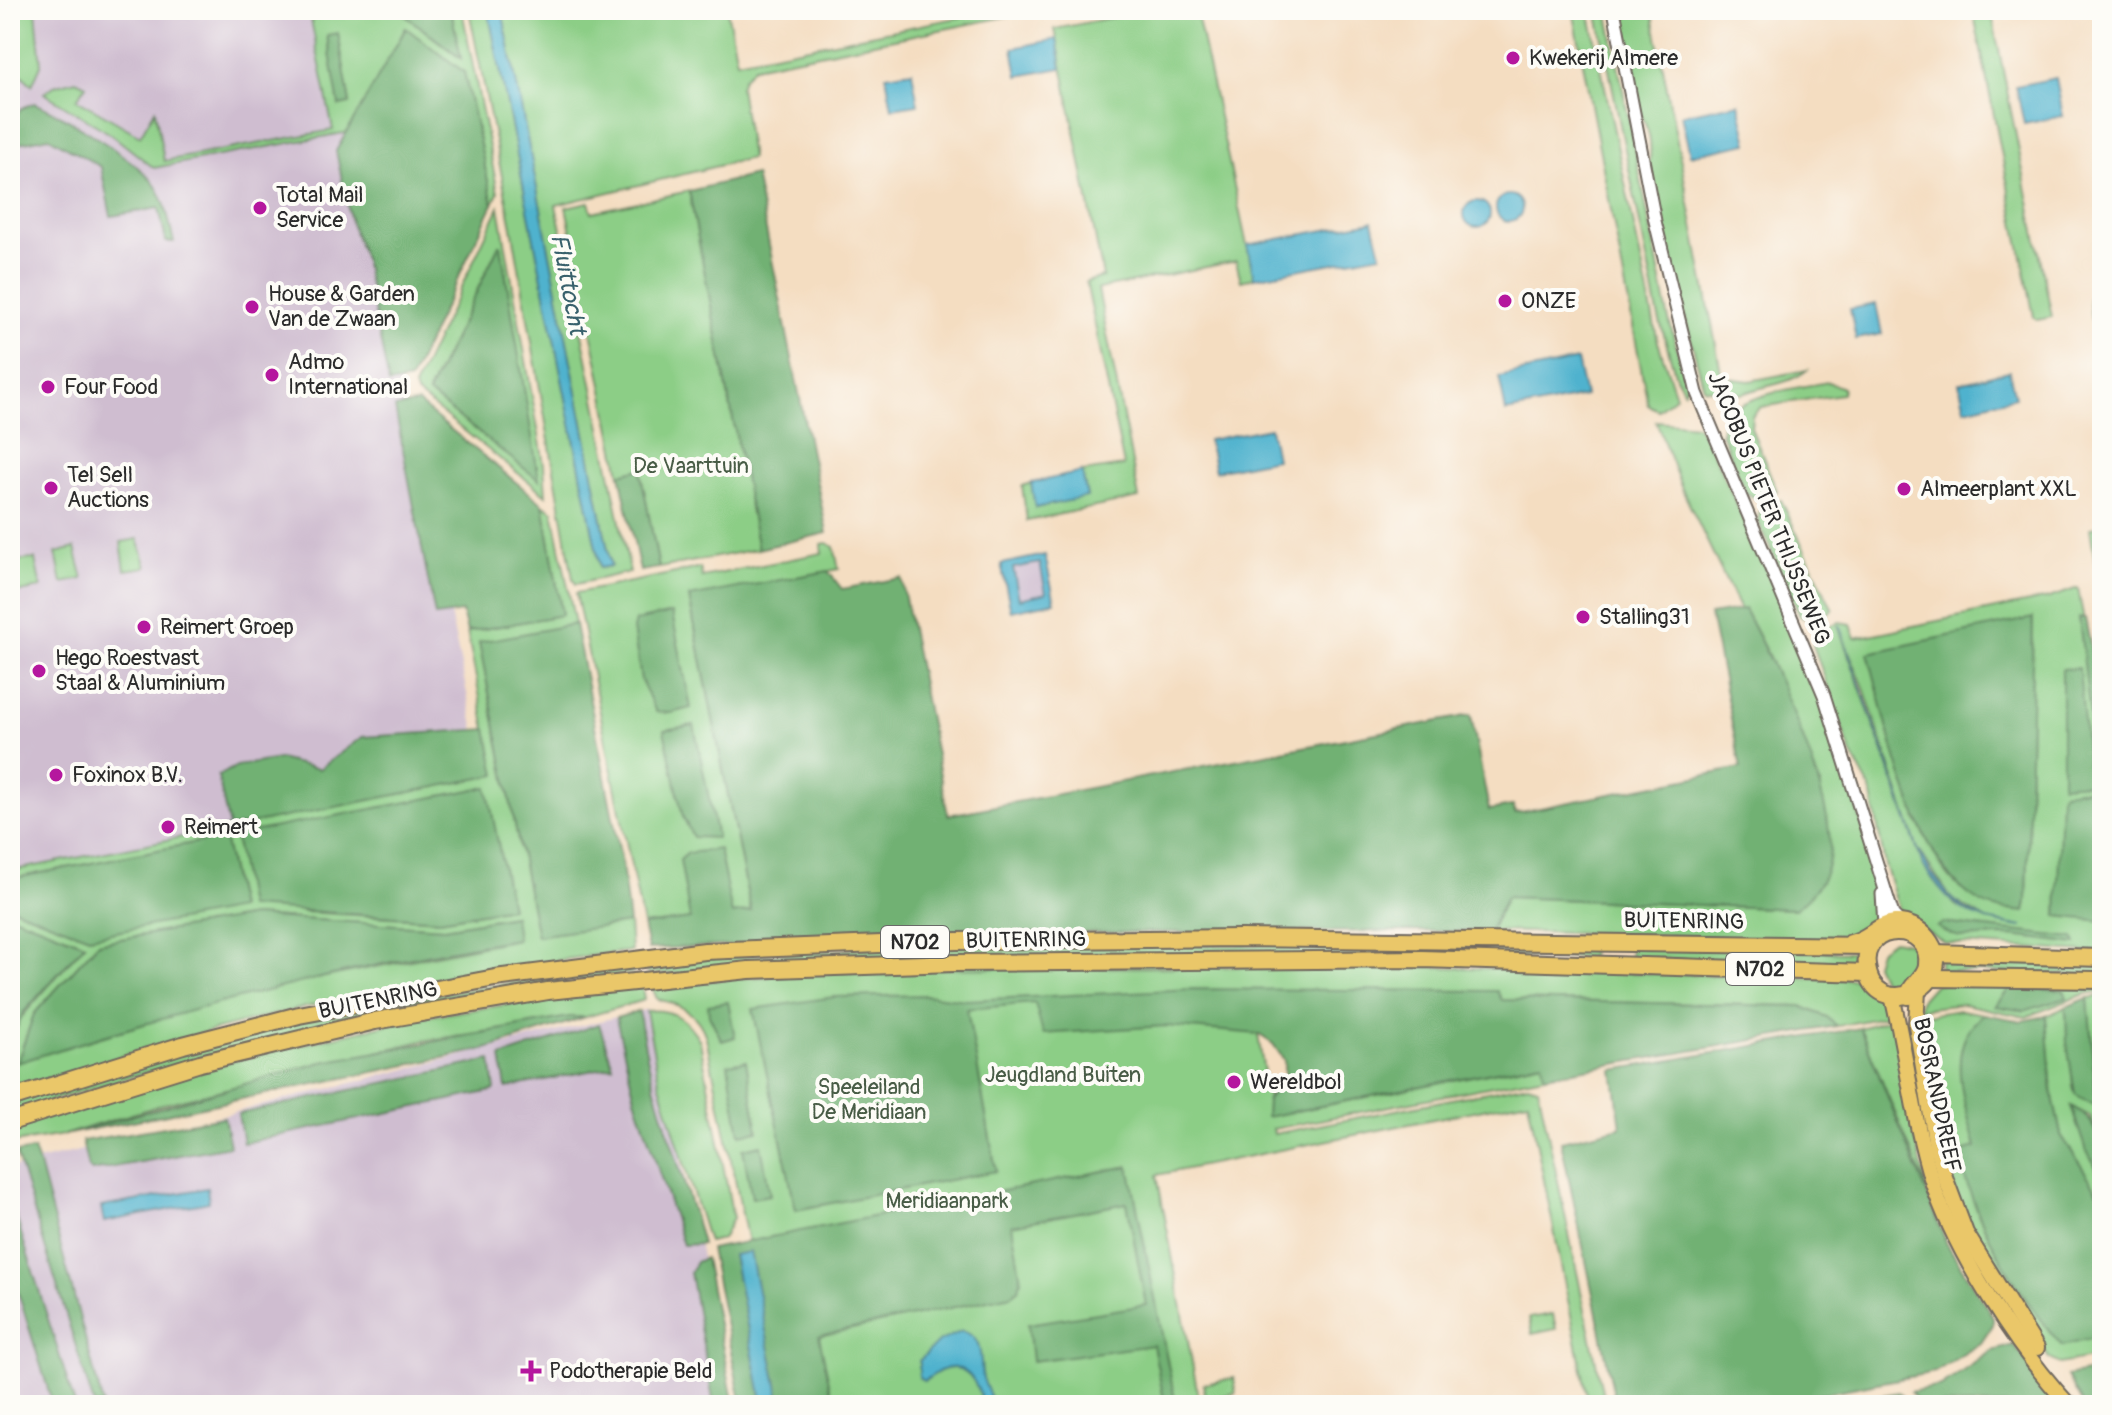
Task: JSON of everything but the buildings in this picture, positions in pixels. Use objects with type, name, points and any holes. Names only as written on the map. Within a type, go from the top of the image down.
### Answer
[{"type":"highway","points":[[1930,978],[1930,948],[1921,931],[1881,933],[1868,973],[1877,988],[1906,994],[1930,978],[2102,980]]},
{"type":"highway","name":"BUITENRING","points":[[10,1099],[183,1045],[299,1015],[495,978],[705,951],[846,944],[1226,938],[1838,946],[1881,933]]},
{"type":"highway","points":[[1930,948],[2102,958]]},
{"type":"highway","points":[[1906,994],[1925,971],[1930,948]]},
{"type":"highway","name":"BUITENRING","points":[[10,1122],[200,1063],[375,1021],[548,991],[749,970],[954,963],[1422,959],[1868,973]]},
{"type":"main road","name":"BOSRANDDREEF","points":[[1906,994],[1916,1025],[1936,1146],[1966,1233],[2019,1322],[2076,1405]]},
{"type":"main road","name":"BOSRANDDREEF","points":[[1906,994],[1924,1152],[1952,1234],[2014,1332],[2069,1405]]},
{"type":"street","name":"JACOBUS PIETER THIJSSEWEG","points":[[1614,10],[1658,236],[1697,393],[1824,695],[1893,915],[1881,933]]},
{"type":"shaded area","points":[[10,10],[321,10],[487,787],[10,872]]},
{"type":"shaded area","points":[[1040,563],[1046,594],[1019,599],[1013,568]]},
{"type":"shaded area","points":[[648,1009],[734,1405],[10,1405],[10,1168]]},
{"type":"green space","points":[[10,10],[36,10],[41,65],[32,85],[10,64]]},
{"type":"green space","points":[[309,10],[324,10],[325,16],[334,15],[334,10],[398,10],[460,58],[451,10],[462,10],[498,193],[493,204],[464,72],[405,29],[349,132],[154,168],[112,135],[44,93],[54,86],[76,80],[86,85],[77,99],[140,136],[155,110],[164,161],[333,130]],"holes":[[[338,34],[350,103],[340,106],[327,36]]]},
{"type":"green space","points":[[398,10],[451,10],[461,58]]},
{"type":"green space","points":[[469,10],[488,10],[600,568],[611,566],[502,10],[727,10],[737,61],[997,10],[1040,10],[754,67],[743,78],[740,87],[751,158],[556,205],[630,572],[576,584],[573,579],[512,227]]},
{"type":"green space","points":[[1149,10],[1196,10],[1254,278],[1241,281],[1236,261],[1098,289],[1139,498],[1027,521],[1022,486],[1031,483],[1036,508],[1087,496],[1082,472],[1124,466],[1086,282],[1103,277],[1055,29]]},
{"type":"green space","points":[[1573,10],[1589,10],[1658,342],[1676,396],[1658,410],[1648,405]]},
{"type":"green space","points":[[1597,10],[1607,10],[1668,316],[1687,386],[1684,391],[1676,377],[1658,314]]},
{"type":"green space","points":[[1620,10],[1652,10],[1722,377],[1749,381],[1807,370],[1792,379],[1742,394],[1704,388],[1670,261],[1649,164],[1649,137],[1639,112]]},
{"type":"green space","points":[[1973,10],[1991,10],[2052,317],[2038,320],[2034,317]]},
{"type":"green space","points":[[406,28],[464,72],[493,204],[410,380],[389,384],[364,259],[351,223],[336,151]]},
{"type":"green space","points":[[338,33],[350,104],[339,106],[327,35]]},
{"type":"green space","points":[[34,103],[101,140],[149,178],[163,201],[174,242],[166,242],[159,208],[111,216],[101,167],[49,137],[10,145],[10,122],[22,108]]},
{"type":"green space","points":[[755,175],[827,533],[758,549],[689,191]]},
{"type":"green space","name":"De Vaarttuin","points":[[689,191],[758,549],[659,568],[640,470],[620,474],[566,207],[589,202],[592,212]]},
{"type":"green space","points":[[499,207],[544,464],[546,495],[416,393],[414,387]],"holes":[[[501,246],[538,479],[428,392]]]},
{"type":"green space","points":[[501,246],[539,480],[428,393]]},
{"type":"green space","points":[[2102,296],[2102,317],[2091,319],[2089,298]]},
{"type":"green space","points":[[1828,382],[1843,388],[1842,394],[1761,407],[1752,416],[1751,428],[1777,491],[1758,500],[1745,492],[1722,435],[1723,422],[1731,411],[1762,396]]},
{"type":"green space","points":[[418,403],[543,504],[562,615],[467,632],[462,612],[435,616],[395,408]]},
{"type":"green space","points":[[1656,421],[1696,425],[1708,442],[1811,672],[1853,792],[1868,852],[1879,913],[1866,932],[1838,940],[1490,931],[1506,897],[1795,909],[1821,787],[1770,659],[1744,609],[1740,610],[1682,489]]},
{"type":"green space","points":[[640,469],[659,568],[640,571],[620,474]]},
{"type":"green space","points":[[1781,500],[1833,610],[1813,620],[1800,616],[1758,521],[1760,510]]},
{"type":"green space","points":[[543,504],[553,511],[575,624],[479,643],[537,936],[629,923],[631,951],[473,973],[317,1004],[163,1044],[10,1091],[10,1044],[19,1020],[85,944],[10,915],[10,907],[89,937],[239,908],[224,837],[10,879],[10,871],[495,775],[467,632],[562,615]],"holes":[[[511,908],[440,920],[302,912]],[[252,916],[444,928],[513,916],[517,939],[295,983],[204,1006],[17,1062],[34,1014],[98,943]]]},
{"type":"green space","points":[[2102,526],[2102,607],[2090,528]]},
{"type":"green space","points":[[138,539],[147,567],[125,570],[121,542]]},
{"type":"green space","points":[[821,544],[834,547],[839,569],[689,598],[751,912],[643,925],[576,593],[700,568],[702,577],[822,553]]},
{"type":"green space","points":[[75,548],[83,579],[62,583],[56,553]]},
{"type":"green space","points":[[35,559],[41,588],[10,594],[10,561]]},
{"type":"green space","points":[[828,571],[842,589],[901,578],[948,815],[1471,715],[1489,810],[1513,806],[1515,813],[1741,768],[1710,615],[1744,609],[1788,700],[1817,778],[1830,847],[1826,871],[1813,892],[1795,909],[1506,897],[1490,931],[1031,933],[648,949],[643,925],[690,919],[680,860],[688,853],[719,849],[732,914],[751,911],[689,597]]},
{"type":"green space","points":[[2078,588],[2102,720],[2102,953],[1945,943],[1900,912],[1885,865],[1871,790],[1851,753],[1813,645],[1816,632],[1839,622],[1851,624],[1855,638],[2049,598]],"holes":[[[2033,619],[2027,901],[2025,911],[1981,899],[1955,883],[1945,872],[1916,818]],[[1838,625],[1863,685],[1917,847],[1951,898],[1985,919],[1955,905],[1923,865]]]},
{"type":"green space","points":[[672,613],[691,708],[671,713],[656,712],[641,680],[633,629],[635,621]]},
{"type":"green space","points":[[2033,618],[2025,912],[1995,908],[1978,901],[1955,882],[1936,856],[1906,789],[1868,653]]},
{"type":"green space","points":[[2079,618],[2085,618],[2102,704],[2102,781],[2097,781]]},
{"type":"green space","points":[[575,624],[622,864],[629,923],[537,936],[479,642]]},
{"type":"green space","points":[[2079,668],[2089,779],[2088,783],[2062,785],[2062,669]]},
{"type":"green space","points":[[694,725],[717,838],[693,837],[683,817],[664,730]]},
{"type":"green space","points":[[487,729],[496,775],[229,828],[218,776],[237,766],[279,759],[319,769],[362,737]]},
{"type":"green space","points":[[487,787],[511,908],[440,920],[248,907],[235,835]]},
{"type":"green space","points":[[2102,787],[2102,921],[2057,916],[2061,796],[2063,792]]},
{"type":"green space","points":[[224,837],[239,909],[89,937],[10,907],[10,879]]},
{"type":"green space","points":[[10,915],[85,944],[23,1013],[10,1044]]},
{"type":"green space","points":[[252,916],[444,928],[514,916],[517,939],[390,962],[265,991],[17,1063],[34,1014],[98,943]]},
{"type":"green space","points":[[1943,923],[2074,938],[2076,944],[2005,936],[1962,937],[1937,927]]},
{"type":"green space","points":[[1893,940],[1908,943],[1916,956],[1914,966],[1900,987],[1882,980],[1875,964],[1879,950]]},
{"type":"green space","points":[[924,945],[1592,945],[1591,957],[647,974],[646,962]]},
{"type":"green space","points":[[1631,946],[1851,952],[1851,968],[1630,957]]},
{"type":"green space","points":[[1940,955],[2102,961],[2102,975],[1940,971]]},
{"type":"green space","points":[[633,963],[634,973],[474,997],[319,1028],[165,1067],[10,1114],[10,1103],[119,1068],[358,1007]]},
{"type":"green space","name":"Meridiaanpark","points":[[1399,966],[1861,979],[1887,1001],[1893,1015],[1837,1026],[1827,1017],[1801,1006],[1501,1000],[1496,991],[1251,991],[1271,1116],[1543,1062],[1544,1076],[1273,1129],[1274,1134],[1528,1084],[1538,1087],[1605,1405],[1589,1405],[1528,1100],[1157,1175],[1200,1405],[781,1405],[706,1037],[694,1016],[681,1007],[657,999],[651,985],[867,969]]},
{"type":"green space","points":[[1936,983],[2102,986],[2102,991],[2085,994],[2026,1017],[1963,1004],[1919,1009],[1920,1001]]},
{"type":"green space","points":[[642,985],[644,1000],[586,1017],[422,1041],[164,1104],[64,1135],[13,1143],[10,1126],[175,1074],[415,1018]]},
{"type":"green space","points":[[2010,988],[2064,990],[2067,998],[2024,1011],[1995,1006]]},
{"type":"green space","name":"Speeleiland De Meridiaan","points":[[1192,989],[1497,991],[1502,1000],[1801,1006],[1827,1017],[1837,1026],[1544,1076],[1542,1062],[1266,1117],[1267,1099],[1284,1078],[1284,1060],[1273,1044],[1258,1034],[1166,1026],[1043,1034],[1035,1003],[967,1009],[996,1171],[796,1210],[753,1009],[834,997],[926,995],[966,1000]]},
{"type":"green space","points":[[2102,996],[2102,1143],[2090,1116],[2071,1107],[2095,1163],[2102,1198],[2061,1135],[2052,1092],[2046,1016],[2066,1007],[2075,1094],[2097,1106],[2088,998]]},
{"type":"green space","points":[[2088,998],[2097,1107],[2075,1094],[2067,1044],[2066,1007]]},
{"type":"green space","points":[[728,1002],[735,1037],[722,1041],[709,1015],[708,1005]]},
{"type":"green space","points":[[1960,1010],[1984,1014],[1979,1017],[1970,1122],[1976,1149],[1978,1214],[2024,1297],[2062,1345],[2102,1336],[2102,1356],[2059,1364],[2049,1358],[1971,1235],[1941,1155],[1920,1016]]},
{"type":"green space","points":[[639,1011],[650,1070],[702,1244],[683,1245],[635,1098],[616,1018]]},
{"type":"green space","points":[[646,1011],[664,1011],[678,1016],[690,1026],[700,1041],[733,1218],[722,1239],[708,1242],[659,1082]]},
{"type":"green space","points":[[1984,1014],[2022,1021],[2046,1016],[2052,1092],[2061,1135],[2102,1198],[2102,1336],[2062,1346],[2028,1302],[1999,1255],[1965,1179],[1957,1153],[1976,1148],[1963,1095],[1960,1059],[1963,1042],[1971,1027]]},
{"type":"green space","points":[[569,1017],[586,1017],[486,1049],[64,1135],[322,1062]]},
{"type":"green space","points":[[1894,1018],[1910,1117],[1928,1192],[1860,1028]]},
{"type":"green space","points":[[599,1024],[613,1066],[506,1088],[501,1057]]},
{"type":"green space","points":[[1860,1028],[1947,1244],[1993,1317],[1993,1325],[1981,1343],[1935,1372],[1764,1405],[1616,1405],[1561,1141],[1621,1127],[1613,1070]]},
{"type":"green space","points":[[491,1060],[495,1090],[243,1143],[238,1114]]},
{"type":"green space","points":[[746,1061],[758,1131],[740,1134],[728,1064]]},
{"type":"green space","points":[[2071,1106],[2089,1119],[2098,1135],[2102,1177],[2085,1148]]},
{"type":"green space","points":[[224,1117],[230,1146],[92,1171],[88,1168],[82,1141]]},
{"type":"green space","points":[[761,1145],[770,1195],[752,1198],[743,1149]]},
{"type":"green space","points":[[34,1150],[103,1405],[94,1405],[16,1153]]},
{"type":"green space","points":[[1129,1166],[1176,1405],[1165,1405],[1153,1345],[1032,1361],[1028,1324],[1146,1305],[1127,1203],[1012,1225],[1021,1280],[1019,1289],[1011,1295],[819,1336],[834,1405],[781,1405],[750,1253],[733,1255],[763,1405],[742,1405],[710,1249]]},
{"type":"green space","points":[[10,1198],[75,1405],[53,1405],[10,1266]]},
{"type":"green space","points":[[705,1258],[734,1405],[714,1405],[690,1273],[696,1262]]},
{"type":"green space","points":[[1553,1314],[1556,1329],[1532,1334],[1529,1318]]},
{"type":"green space","points":[[2014,1345],[2061,1405],[1921,1405],[1910,1392],[1941,1386],[1992,1351]]},
{"type":"green space","points":[[2102,1369],[2102,1405],[2083,1405],[2067,1376]]},
{"type":"green space","points":[[1234,1378],[1236,1393],[1206,1399],[1203,1384]]},
{"type":"green space","points":[[1898,1392],[1909,1405],[1833,1405]]},
{"type":"water","points":[[488,10],[502,10],[611,566],[600,568]]},
{"type":"water","points":[[1057,39],[1062,68],[1018,76],[1013,48]]},
{"type":"water","points":[[912,71],[918,104],[892,108],[886,75]]},
{"type":"water","points":[[2056,78],[2063,116],[2024,124],[2016,86]]},
{"type":"water","points":[[1739,103],[1748,143],[1690,155],[1681,115]]},
{"type":"water","points":[[1509,195],[1518,199],[1522,208],[1518,217],[1509,221],[1500,217],[1496,208],[1500,199]]},
{"type":"water","points":[[1477,201],[1486,205],[1490,214],[1486,223],[1477,227],[1468,223],[1464,214],[1468,205]]},
{"type":"water","points":[[1373,221],[1381,254],[1254,278],[1247,245]]},
{"type":"water","points":[[1876,304],[1882,334],[1856,339],[1850,309]]},
{"type":"water","points":[[1577,360],[1585,396],[1506,412],[1499,377]]},
{"type":"water","points":[[2009,371],[2015,397],[1965,409],[1959,383]]},
{"type":"water","points":[[1270,428],[1276,459],[1215,471],[1208,440]]},
{"type":"water","points":[[1082,472],[1087,497],[1035,508],[1031,483]]},
{"type":"water","points":[[1045,555],[1055,602],[1011,611],[1001,564]],"holes":[[[1040,563],[1046,593],[1019,599],[1013,568]]]},
{"type":"water","points":[[1839,625],[1917,847],[1930,871],[1951,898],[1984,919],[1964,910],[1953,902],[1923,865]]},
{"type":"water","points":[[207,1188],[209,1202],[104,1222],[101,1207]]},
{"type":"water","points":[[750,1252],[781,1405],[763,1405],[733,1255]]},
{"type":"water","points":[[962,1331],[977,1342],[990,1398],[1005,1405],[983,1405],[970,1376],[957,1368],[940,1371],[924,1381],[919,1377],[919,1361],[938,1342]]},
{"type":"place","name":"Kwekerij Almere","points":[[1513,58]]},
{"type":"place","name":"Total Mail Service","points":[[260,208]]},
{"type":"place","name":"ONZE","points":[[1505,301]]},
{"type":"place","name":"House & Garden Van de Zwaan","points":[[252,307]]},
{"type":"place","name":"Admo International","points":[[272,375]]},
{"type":"place","name":"Four Food","points":[[48,387]]},
{"type":"place","name":"Tel Sell Auctions","points":[[51,488]]},
{"type":"place","name":"Almeerplant XXL","points":[[1904,489]]},
{"type":"place","name":"Stalling31","points":[[1583,617]]},
{"type":"place","name":"Reimert Groep","points":[[144,627]]},
{"type":"place","name":"Hego Roestvast Staal & Aluminium","points":[[39,671]]},
{"type":"place","name":"Foxinox B.V.","points":[[56,775]]},
{"type":"place","name":"Reimert","points":[[168,827]]},
{"type":"place","name":"Wereldbol","points":[[1234,1082]]},
{"type":"place","name":"Podotherapie Beld","points":[[531,1371]]},
{"type":"water label","name":"Fluittocht","points":[[568,284]]},
{"type":"park label","name":"Jeugdland Buiten","points":[[1063,1075]]}]
